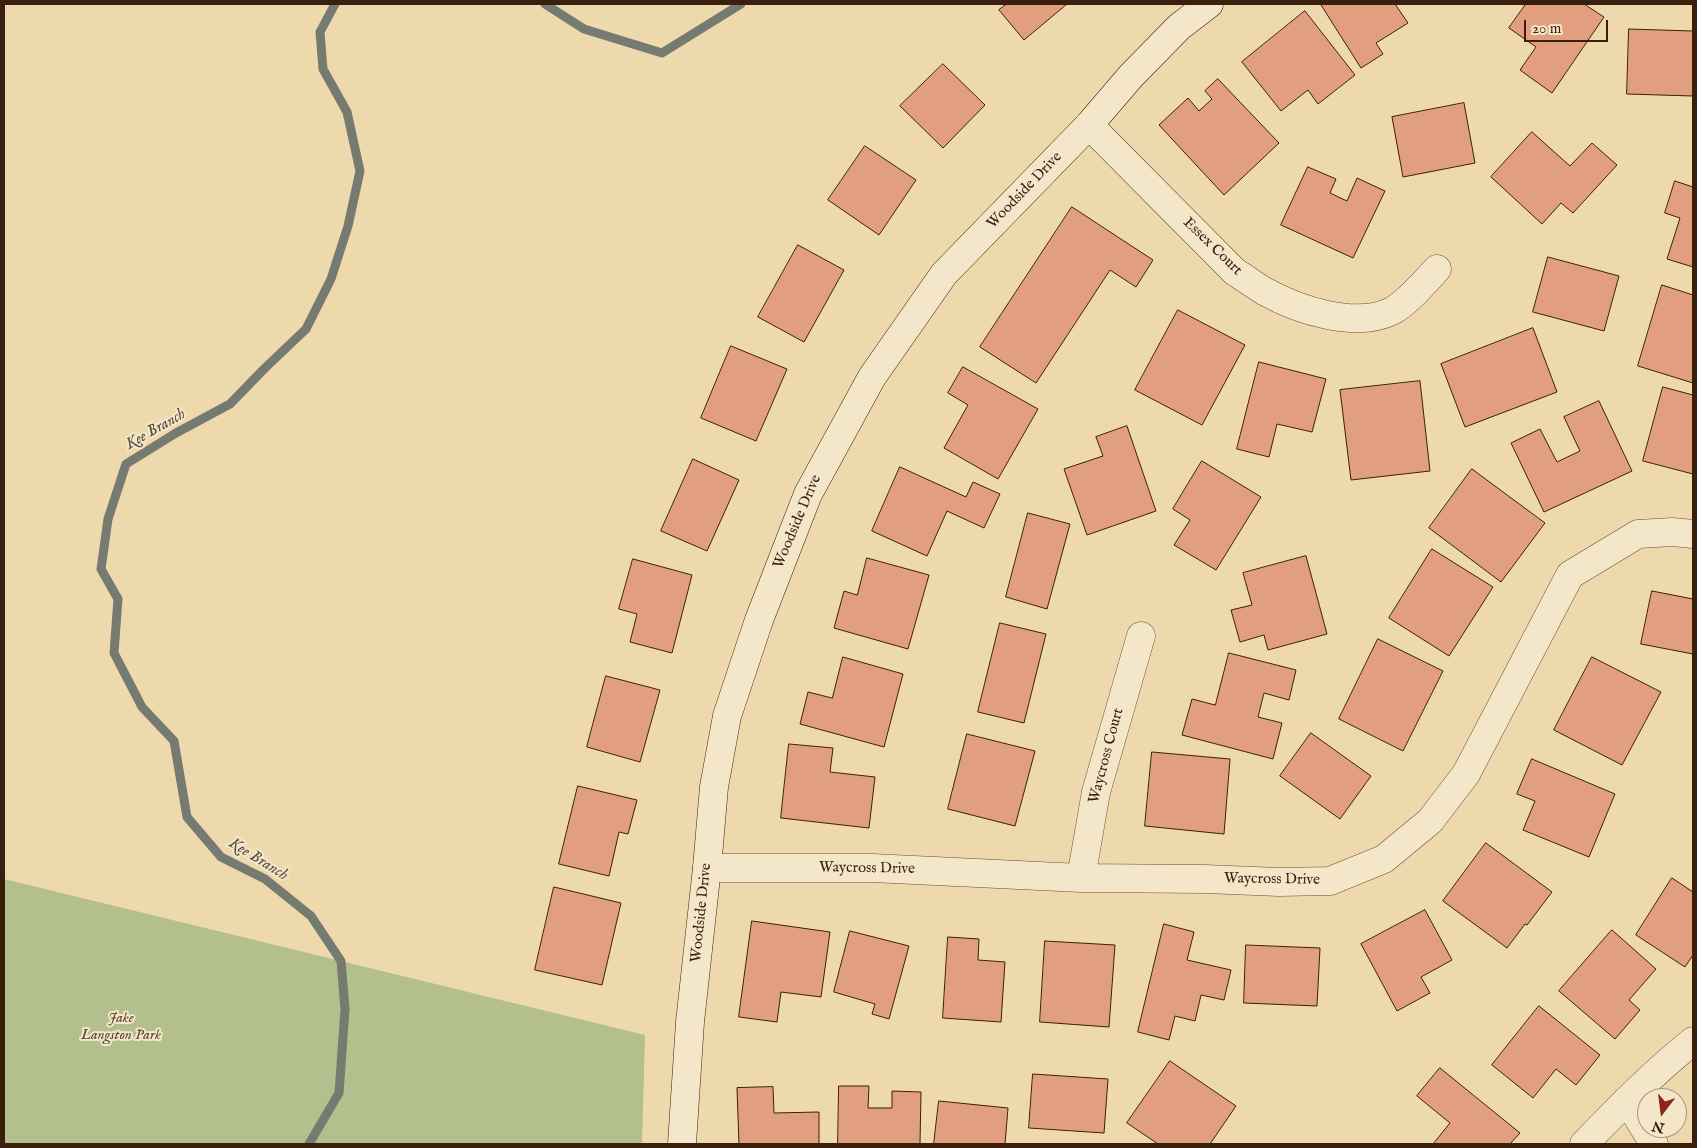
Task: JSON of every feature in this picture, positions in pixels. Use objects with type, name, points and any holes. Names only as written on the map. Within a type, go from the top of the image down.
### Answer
[{"type":"street","name":"Woodside Drive","points":[[682,1144],[690,1022],[714,787],[727,716],[759,620],[808,494],[872,377],[944,274],[1089,125],[1138,69],[1180,27],[1208,4]]},
{"type":"street","name":"Essex Court","points":[[1089,125],[1235,272],[1264,291],[1293,305],[1346,318],[1369,318],[1393,310],[1420,289],[1437,269]]},
{"type":"street","name":"Waycross Drive","points":[[707,868],[872,868],[1081,878],[1205,879],[1279,882],[1330,881],[1384,859],[1430,821],[1466,774],[1570,575],[1638,534],[1672,532],[1693,534]]},
{"type":"street","name":"Waycross Court","points":[[1081,878],[1096,792],[1141,636]]},
{"type":"street","points":[[1584,1144],[1669,1060],[1693,1041]]},
{"type":"street","points":[[1627,1100],[1654,1144]]},
{"type":"green space","name":"Jake Langston Park","points":[[4,879],[645,1035],[642,1144],[4,1144]]},
{"type":"building","points":[[1007,4],[1067,4],[1024,40],[999,10]]},
{"type":"building","points":[[1322,4],[1395,4],[1408,23],[1376,43],[1383,54],[1361,68]]},
{"type":"building","points":[[1526,4],[1584,4],[1604,17],[1552,93],[1520,70],[1536,47],[1509,28]]},
{"type":"building","points":[[1305,11],[1355,75],[1318,104],[1308,90],[1281,111],[1242,62]]},
{"type":"building","points":[[1629,29],[1693,31],[1693,96],[1627,94]]},
{"type":"building","points":[[943,64],[985,105],[943,148],[900,106]]},
{"type":"building","points":[[1218,79],[1279,143],[1224,195],[1159,125],[1188,98],[1199,111],[1212,99],[1205,91]]},
{"type":"building","points":[[1464,103],[1475,163],[1403,177],[1392,117]]},
{"type":"building","points":[[1532,132],[1570,166],[1592,143],[1617,165],[1573,213],[1561,203],[1542,224],[1491,177]]},
{"type":"building","points":[[865,146],[916,180],[879,235],[828,200]]},
{"type":"building","points":[[1308,167],[1336,179],[1330,193],[1347,201],[1357,178],[1385,191],[1353,258],[1281,225]]},
{"type":"building","points":[[1675,181],[1693,187],[1693,267],[1667,259],[1680,218],[1665,213]]},
{"type":"building","points":[[1072,207],[1153,260],[1136,287],[1110,270],[1036,383],[980,347]]},
{"type":"building","points":[[798,245],[844,270],[804,342],[758,317]]},
{"type":"building","points":[[1548,257],[1619,276],[1604,331],[1533,312]]},
{"type":"building","points":[[1662,285],[1693,295],[1693,383],[1638,366]]},
{"type":"building","points":[[1178,310],[1245,345],[1202,425],[1135,390]]},
{"type":"building","points":[[1533,328],[1557,392],[1465,427],[1441,364]]},
{"type":"building","points":[[731,346],[787,369],[756,441],[701,418]]},
{"type":"building","points":[[1259,362],[1326,379],[1312,432],[1277,424],[1269,457],[1237,449]]},
{"type":"building","points":[[963,367],[1038,409],[998,479],[944,448],[968,405],[948,393]]},
{"type":"building","points":[[1420,381],[1430,471],[1351,480],[1340,390]]},
{"type":"building","points":[[1663,387],[1693,395],[1693,474],[1643,461]]},
{"type":"building","points":[[1599,401],[1632,471],[1544,512],[1511,443],[1540,429],[1557,462],[1580,451],[1564,417]]},
{"type":"building","points":[[1127,426],[1156,511],[1087,535],[1064,469],[1103,456],[1096,437]]},
{"type":"building","points":[[693,459],[739,480],[707,551],[661,531]]},
{"type":"building","points":[[1202,461],[1261,497],[1216,570],[1174,545],[1190,520],[1173,509]]},
{"type":"building","points":[[900,467],[966,497],[973,482],[1000,494],[984,528],[947,511],[927,556],[872,531]]},
{"type":"building","points":[[1472,469],[1545,523],[1501,582],[1429,528]]},
{"type":"building","points":[[1028,513],[1070,524],[1047,609],[1006,597]]},
{"type":"building","points":[[1432,549],[1493,587],[1449,656],[1389,618]]},
{"type":"building","points":[[1306,556],[1327,634],[1268,650],[1264,635],[1240,642],[1231,610],[1252,605],[1243,573]]},
{"type":"building","points":[[867,558],[929,575],[908,649],[834,628],[844,591],[857,595]]},
{"type":"building","points":[[633,559],[692,575],[672,653],[630,642],[637,614],[619,609]]},
{"type":"building","points":[[1652,591],[1693,599],[1693,654],[1641,644]]},
{"type":"building","points":[[1000,623],[1046,634],[1024,723],[978,712]]},
{"type":"building","points":[[1378,639],[1443,671],[1403,751],[1339,719]]},
{"type":"building","points":[[1229,653],[1296,670],[1289,700],[1264,693],[1258,717],[1282,723],[1273,759],[1182,735],[1192,699],[1215,705]]},
{"type":"building","points":[[843,657],[903,674],[884,747],[800,724],[808,692],[832,698]]},
{"type":"building","points":[[1592,657],[1661,692],[1622,765],[1554,730]]},
{"type":"building","points":[[606,676],[660,690],[640,762],[587,747]]},
{"type":"building","points":[[1311,733],[1371,776],[1340,819],[1280,776]]},
{"type":"building","points":[[967,734],[1035,751],[1015,826],[948,809]]},
{"type":"building","points":[[789,744],[833,748],[830,772],[875,777],[869,828],[781,818]]},
{"type":"building","points":[[1152,752],[1230,759],[1224,834],[1145,826]]},
{"type":"building","points":[[1532,759],[1615,794],[1589,857],[1523,830],[1535,801],[1517,794]]},
{"type":"building","points":[[578,786],[637,800],[628,834],[619,832],[609,876],[559,864]]},
{"type":"building","points":[[1486,843],[1552,892],[1507,948],[1443,901]]},
{"type":"building","points":[[1672,878],[1693,892],[1693,955],[1685,967],[1636,935]]},
{"type":"building","points":[[554,887],[621,903],[602,985],[535,970]]},
{"type":"building","points":[[1425,910],[1452,960],[1421,977],[1430,993],[1397,1011],[1361,944]]},
{"type":"building","points":[[752,921],[830,932],[821,997],[781,992],[777,1022],[739,1017]]},
{"type":"building","points":[[1164,924],[1194,932],[1187,960],[1231,970],[1224,1000],[1201,995],[1195,1021],[1175,1016],[1169,1040],[1138,1032]]},
{"type":"building","points":[[1612,930],[1656,969],[1629,1000],[1640,1010],[1615,1039],[1559,991]]},
{"type":"building","points":[[850,931],[909,946],[889,1019],[872,1014],[875,1004],[834,992]]},
{"type":"building","points":[[948,937],[979,939],[978,960],[1005,962],[1001,1022],[943,1018]]},
{"type":"building","points":[[1045,941],[1115,945],[1109,1027],[1040,1022]]},
{"type":"building","points":[[1246,945],[1320,948],[1317,1006],[1244,1003]]},
{"type":"building","points":[[1539,1006],[1600,1055],[1576,1085],[1556,1069],[1533,1098],[1492,1065]]},
{"type":"building","points":[[1170,1061],[1236,1106],[1210,1144],[1158,1144],[1127,1123]]},
{"type":"building","points":[[1440,1068],[1520,1133],[1510,1144],[1433,1144],[1450,1123],[1417,1096]]},
{"type":"building","points":[[1033,1074],[1108,1079],[1104,1133],[1029,1128]]},
{"type":"building","points":[[839,1086],[869,1086],[868,1108],[892,1108],[892,1091],[921,1092],[920,1144],[838,1144]]},
{"type":"building","points":[[773,1087],[774,1113],[819,1112],[819,1144],[739,1144],[737,1088]]},
{"type":"building","points":[[939,1101],[1008,1108],[1005,1144],[934,1144]]},
{"type":"waterway","name":"Kee Branch","points":[[309,1144],[339,1093],[345,1009],[341,961],[311,916],[265,879],[221,857],[187,817],[174,741],[142,707],[114,653],[118,599],[101,569],[108,519],[126,464],[176,433],[230,404],[306,329],[331,279],[348,226],[360,171],[347,112],[323,69],[320,32],[335,4]]},
{"type":"waterway","name":"Kee Branch","points":[[545,4],[584,29],[662,53],[741,4]]}]
